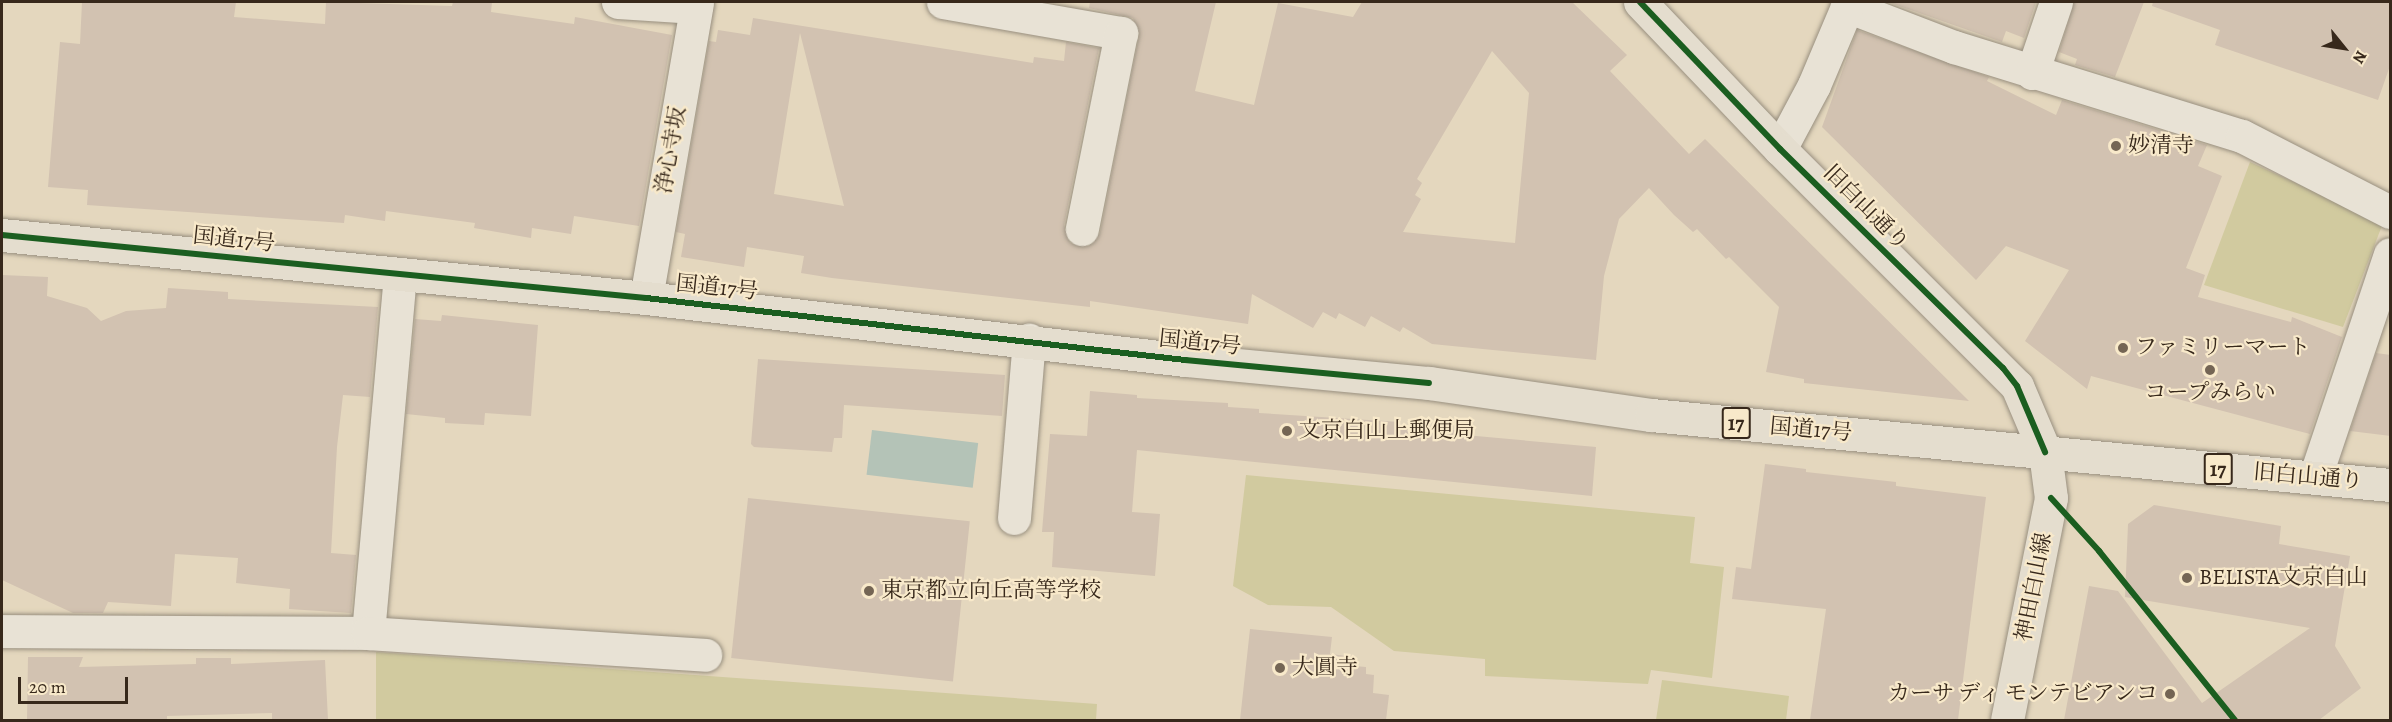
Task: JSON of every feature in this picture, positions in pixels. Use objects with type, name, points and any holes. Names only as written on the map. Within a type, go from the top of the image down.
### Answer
[{"type":"main road","name":"旧白山通り","points":[[1640,2],[1780,149],[2003,368],[2017,386],[2045,452],[2391,485]]},
{"type":"main road","name":"国道17号","points":[[2,235],[646,298],[1429,383],[1651,415],[2045,452]]},
{"type":"main road","name":"神田白山線","points":[[2007,720],[2051,498],[2045,452]]},
{"type":"street","points":[[618,2],[696,4]]},
{"type":"street","points":[[943,2],[1121,33],[1082,229]]},
{"type":"street","points":[[2032,73],[2056,2]]},
{"type":"street","name":"浄心寺坂","points":[[646,298],[696,4]]},
{"type":"street","points":[[1780,149],[1814,85],[1848,4],[2032,73],[2242,136],[2391,212]]},
{"type":"street","points":[[2315,477],[2391,254]]},
{"type":"street","points":[[368,633],[400,275]]},
{"type":"street","points":[[1014,518],[1029,340]]},
{"type":"street","points":[[2,631],[368,633],[705,655]]},
{"type":"shaded area","points":[[2250,162],[2383,223],[2343,327],[2204,285]]},
{"type":"shaded area","points":[[872,430],[978,443],[973,488],[867,475]]},
{"type":"shaded area","points":[[1246,475],[1695,517],[1690,563],[1724,567],[1712,678],[1651,670],[1648,684],[1485,676],[1485,659],[1394,651],[1331,607],[1268,605],[1233,586]]},
{"type":"shaded area","points":[[376,652],[1097,704],[1096,720],[376,720]]},
{"type":"shaded area","points":[[1662,680],[1789,696],[1786,720],[1656,720]]},
{"type":"building","points":[[82,2],[236,2],[234,17],[325,24],[326,2],[452,6],[453,2],[492,2],[491,12],[574,24],[575,17],[672,35],[639,226],[574,216],[571,234],[532,228],[531,238],[474,228],[475,223],[386,211],[385,221],[345,215],[344,223],[87,205],[88,190],[48,187],[60,42],[80,44]]},
{"type":"building","points":[[1090,2],[1216,2],[1195,91],[1254,105],[1278,3],[1353,17],[1362,2],[1572,2],[1627,55],[1610,71],[1689,154],[1705,139],[1969,401],[1804,383],[1804,379],[1766,372],[1779,307],[1729,257],[1726,259],[1697,229],[1693,232],[1649,188],[1619,219],[1604,276],[1596,360],[1432,344],[1403,327],[1400,332],[1371,316],[1365,327],[1339,313],[1336,319],[1323,312],[1313,328],[1252,294],[1248,324],[1090,301],[1090,307],[832,278],[801,273],[804,256],[747,247],[744,267],[681,257],[685,234],[676,232],[709,41],[716,42],[718,30],[750,35],[753,18],[1033,63],[1034,57],[1064,61],[1066,42],[1099,48],[1064,225],[1070,243],[1089,246],[1100,233],[1139,36],[1133,18],[1089,8]],"holes":[[[800,33],[844,206],[774,194]],[[1492,51],[1529,93],[1515,243],[1403,232],[1421,199],[1415,195],[1422,183],[1417,179]]]},
{"type":"building","points":[[1888,2],[2036,2],[2024,38],[2006,31],[2002,42]]},
{"type":"building","points":[[2074,2],[2144,2],[2115,77],[2075,65],[2077,59],[2059,52]]},
{"type":"building","points":[[2153,2],[2391,2],[2391,63],[2378,100],[2215,45],[2220,30],[2152,6]]},
{"type":"building","points":[[1857,30],[1989,77],[1987,81],[2056,115],[2062,100],[2207,145],[2198,166],[2222,176],[2186,268],[2205,275],[2198,297],[2291,322],[2292,317],[2342,337],[2310,434],[2091,376],[2087,389],[2025,341],[2069,270],[2006,246],[1976,280],[1822,127]]},
{"type":"building","points":[[2,275],[48,277],[47,296],[87,308],[101,321],[126,311],[166,308],[168,288],[228,292],[228,299],[378,307],[370,397],[343,395],[337,447],[331,553],[356,555],[351,613],[289,609],[290,589],[236,583],[238,558],[175,554],[171,606],[108,602],[103,613],[73,613],[2,580]]},
{"type":"building","points":[[442,315],[538,325],[531,416],[485,413],[484,425],[445,423],[445,418],[406,414],[415,319],[441,321]]},
{"type":"building","points":[[2376,353],[2391,355],[2391,436],[2350,431]]},
{"type":"building","points":[[758,359],[1005,375],[1002,416],[844,405],[842,438],[834,438],[832,452],[754,447],[751,444]]},
{"type":"building","points":[[1090,391],[1137,395],[1137,398],[1228,403],[1228,407],[1259,409],[1259,413],[1400,422],[1400,426],[1466,431],[1465,435],[1596,447],[1592,496],[1137,450],[1132,512],[1160,514],[1155,576],[1052,567],[1054,532],[1042,532],[1050,434],[1087,436]]},
{"type":"building","points":[[1765,464],[1806,469],[1806,472],[1896,482],[1896,486],[1986,497],[1958,720],[1810,720],[1826,609],[1732,599],[1736,567],[1751,569]]},
{"type":"building","points":[[748,498],[970,521],[953,681],[731,658]]},
{"type":"building","points":[[2154,505],[2281,526],[2279,544],[2350,556],[2335,646],[2361,688],[2319,720],[2064,720],[2089,586],[2118,591],[2202,703],[2310,628],[2125,597],[2128,524]]},
{"type":"building","points":[[1250,629],[1332,637],[1330,654],[1355,657],[1354,666],[1366,667],[1366,674],[1374,675],[1373,693],[1389,695],[1386,720],[1240,720]]},
{"type":"building","points":[[28,657],[83,657],[79,667],[196,664],[196,658],[231,658],[231,664],[325,660],[328,720],[272,720],[272,713],[167,716],[167,720],[27,720]]},
{"type":"cycle path","points":[[1640,2],[1780,149],[2003,368],[2017,386],[2045,452]]},
{"type":"cycle path","points":[[2,235],[646,298],[1185,360],[1429,383]]},
{"type":"cycle path","points":[[2051,498],[2099,551],[2235,720]]},
{"type":"place","name":"妙清寺","points":[[2116,146]]},
{"type":"place","name":"ファミリーマート","points":[[2123,348]]},
{"type":"place","name":"コープみらい","points":[[2210,370]]},
{"type":"place","name":"文京白山上郵便局","points":[[1287,431]]},
{"type":"place","name":"BELISTA文京白山","points":[[2187,578]]},
{"type":"place","name":"東京都立向丘高等学校","points":[[869,591]]},
{"type":"place","name":"大圓寺","points":[[1280,668]]},
{"type":"place","name":"カーサ ディ モンテビアンコ","points":[[2170,694]]}]
